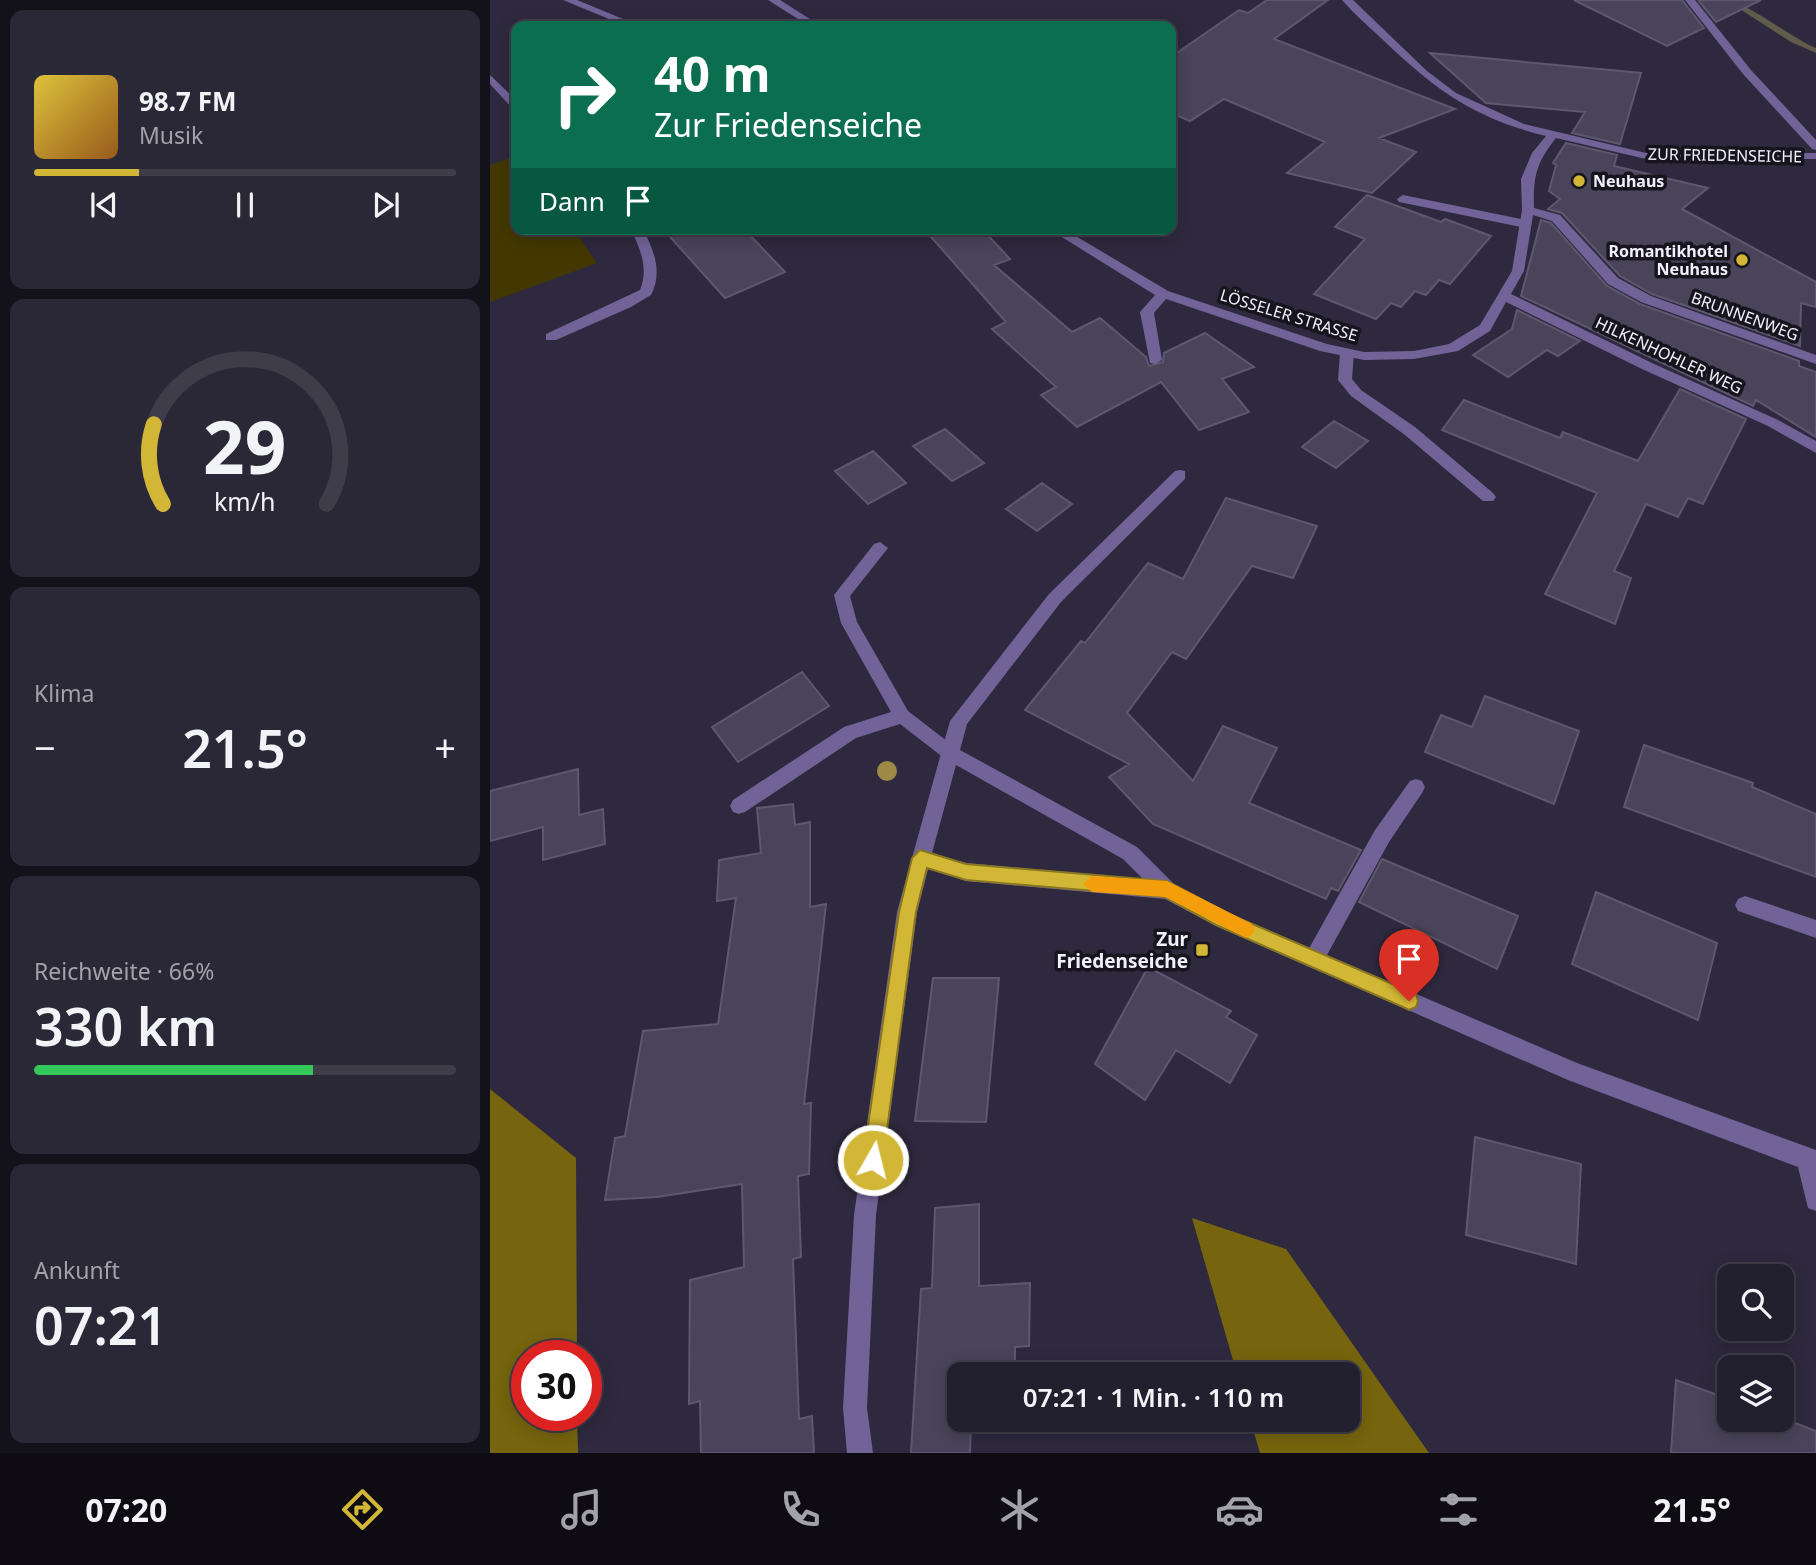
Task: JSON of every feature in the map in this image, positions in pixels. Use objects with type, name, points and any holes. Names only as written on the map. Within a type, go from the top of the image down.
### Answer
[{"type":"street","points":[[568,0],[622,21]]},
{"type":"street","points":[[773,0],[808,21]]},
{"type":"street","points":[[1347,0],[1414,65],[1452,95],[1508,121],[1552,135]]},
{"type":"street","name":"ZUR FRIEDENSEICHE","points":[[1690,0],[1747,72],[1816,146]]},
{"type":"street","points":[[490,78],[511,101]]},
{"type":"street","name":"ZUR FRIEDENSEICHE","points":[[1552,135],[1646,156],[1816,156]]},
{"type":"street","name":"LÖSSELER STRASSE","points":[[1065,235],[1163,294],[1348,353],[1364,356],[1414,355],[1453,348],[1485,328],[1506,297],[1518,271],[1528,210],[1527,179],[1538,153],[1552,135]]},
{"type":"street","points":[[1403,199],[1526,224]]},
{"type":"street","name":"BRUNNENWEG","points":[[1528,210],[1556,218],[1612,281],[1635,293],[1816,360]]},
{"type":"street","points":[[551,337],[626,304],[646,292],[651,273],[649,251],[641,235]]},
{"type":"street","points":[[1155,360],[1147,312],[1163,294]]},
{"type":"street","name":"HILKENHOHLER WEG","points":[[1506,297],[1647,366],[1773,423],[1816,448]]},
{"type":"street","points":[[1348,353],[1345,380],[1356,393],[1410,431],[1488,496]]},
{"type":"street","points":[[860,1453],[855,1408],[865,1214],[907,912],[959,721],[1055,598],[1180,475]]},
{"type":"street","points":[[880,548],[842,595],[849,623],[902,716],[950,753],[1130,853],[1167,890],[1223,920],[1575,1073],[1811,1160],[1816,1200]]},
{"type":"street","points":[[739,806],[850,732],[902,716]]},
{"type":"street","points":[[1314,959],[1382,836],[1416,787]]},
{"type":"street","points":[[920,858],[966,872],[1167,890]]},
{"type":"street","points":[[1745,905],[1816,929]]},
{"type":"shaded area","points":[[511,158],[511,235],[577,235],[597,263],[490,302],[490,165]]},
{"type":"shaded area","points":[[490,1089],[576,1158],[577,1340],[511,1340],[511,1431],[577,1431],[578,1453],[490,1453]]},
{"type":"shaded area","points":[[1192,1218],[1286,1249],[1429,1453],[1260,1453],[1254,1432],[1360,1432],[1360,1362],[1234,1362]]},
{"type":"building","points":[[1267,0],[1328,0],[1274,39],[1455,109],[1379,138],[1416,152],[1372,193],[1287,173],[1325,142],[1224,99],[1190,121],[1176,115],[1176,54],[1239,10],[1248,13]]},
{"type":"building","points":[[1574,0],[1682,0],[1704,28],[1667,46]]},
{"type":"building","points":[[1698,0],[1761,0],[1716,22]]},
{"type":"building","points":[[1430,53],[1641,73],[1620,144],[1572,133],[1585,112],[1486,103]]},
{"type":"building","points":[[1566,143],[1617,155],[1614,166],[1708,188],[1682,209],[1816,282],[1816,307],[1801,303],[1800,346],[1652,294],[1620,276],[1562,213],[1548,209],[1560,199],[1549,191],[1556,165],[1553,163]]},
{"type":"building","points":[[1367,195],[1441,222],[1445,219],[1491,236],[1450,284],[1439,280],[1426,295],[1415,291],[1401,307],[1391,303],[1376,319],[1314,294],[1365,239],[1335,227]]},
{"type":"building","points":[[1541,220],[1551,223],[1607,286],[1640,304],[1799,361],[1799,366],[1816,372],[1816,437],[1756,400],[1753,406],[1521,296]]},
{"type":"building","points":[[668,235],[750,235],[785,272],[725,298]]},
{"type":"building","points":[[929,235],[988,235],[1010,259],[994,265],[1072,332],[1100,318],[1146,357],[1149,366],[1163,362],[1164,353],[1205,333],[1254,367],[1222,379],[1249,412],[1199,430],[1161,382],[1077,427],[1041,395],[1056,387],[992,329],[1006,322]]},
{"type":"building","points":[[1517,310],[1580,341],[1558,356],[1547,350],[1508,377],[1473,355],[1512,329]]},
{"type":"building","points":[[1680,389],[1746,419],[1703,504],[1688,498],[1678,517],[1646,504],[1614,571],[1631,578],[1615,624],[1545,594],[1597,493],[1442,430],[1464,400],[1560,438],[1563,432],[1638,461]]},
{"type":"building","points":[[1334,421],[1368,441],[1336,468],[1302,447]]},
{"type":"building","points":[[945,429],[984,463],[952,481],[913,446]]},
{"type":"building","points":[[873,451],[906,483],[868,504],[835,471]]},
{"type":"building","points":[[1042,483],[1072,504],[1037,531],[1006,509]]},
{"type":"building","points":[[1226,498],[1317,526],[1293,578],[1252,566],[1186,659],[1172,652],[1127,713],[1193,781],[1223,726],[1277,748],[1249,803],[1361,850],[1338,891],[1331,888],[1326,899],[1153,824],[1109,777],[1129,764],[1025,710],[1081,641],[1085,643],[1148,563],[1183,579]]},
{"type":"building","points":[[802,672],[829,706],[738,762],[712,727]]},
{"type":"building","points":[[1485,696],[1579,731],[1554,804],[1425,752],[1441,715],[1472,727]]},
{"type":"building","points":[[1644,745],[1753,783],[1752,787],[1816,814],[1816,877],[1624,807]]},
{"type":"building","points":[[578,769],[579,815],[603,809],[605,844],[543,860],[543,827],[490,841],[490,791]]},
{"type":"building","points":[[793,804],[795,825],[810,822],[810,907],[826,904],[804,1104],[811,1103],[809,1174],[798,1176],[801,1257],[793,1259],[799,1419],[812,1416],[814,1453],[701,1453],[700,1401],[689,1404],[690,1280],[744,1267],[742,1184],[657,1197],[605,1200],[615,1138],[625,1136],[643,1031],[718,1024],[736,898],[717,901],[719,860],[761,853],[757,808]]},
{"type":"building","points":[[1382,859],[1518,916],[1497,969],[1359,902]]},
{"type":"building","points":[[1596,892],[1717,943],[1698,1020],[1572,964]]},
{"type":"building","points":[[1148,967],[1231,1011],[1226,1017],[1257,1035],[1230,1083],[1176,1050],[1145,1100],[1095,1064]]},
{"type":"building","points":[[933,978],[999,978],[986,1122],[915,1121]]},
{"type":"building","points":[[1475,1137],[1581,1164],[1576,1264],[1466,1235]]},
{"type":"building","points":[[979,1204],[979,1286],[1030,1283],[1029,1346],[1015,1347],[1015,1362],[947,1362],[947,1432],[971,1432],[970,1453],[911,1453],[921,1289],[932,1288],[935,1208]]},
{"type":"building","points":[[1676,1380],[1717,1395],[1717,1432],[1794,1432],[1794,1423],[1816,1431],[1816,1453],[1671,1453]]},
{"type":"waterway","points":[[1729,0],[1793,40],[1816,51]]},
{"type":"slow traffic","points":[[1092,884],[1167,890],[1246,930]]},
{"type":"place","name":"Neuhaus","points":[[1579,181]]},
{"type":"place","name":"Romantikhotel Neuhaus","points":[[1742,260]]},
{"type":"place","name":"Zur Friedenseiche","points":[[1202,950]]},
{"type":"route","points":[[873,1160],[907,912],[920,858],[966,872],[1167,890],[1223,920],[1409,1001]]}]
